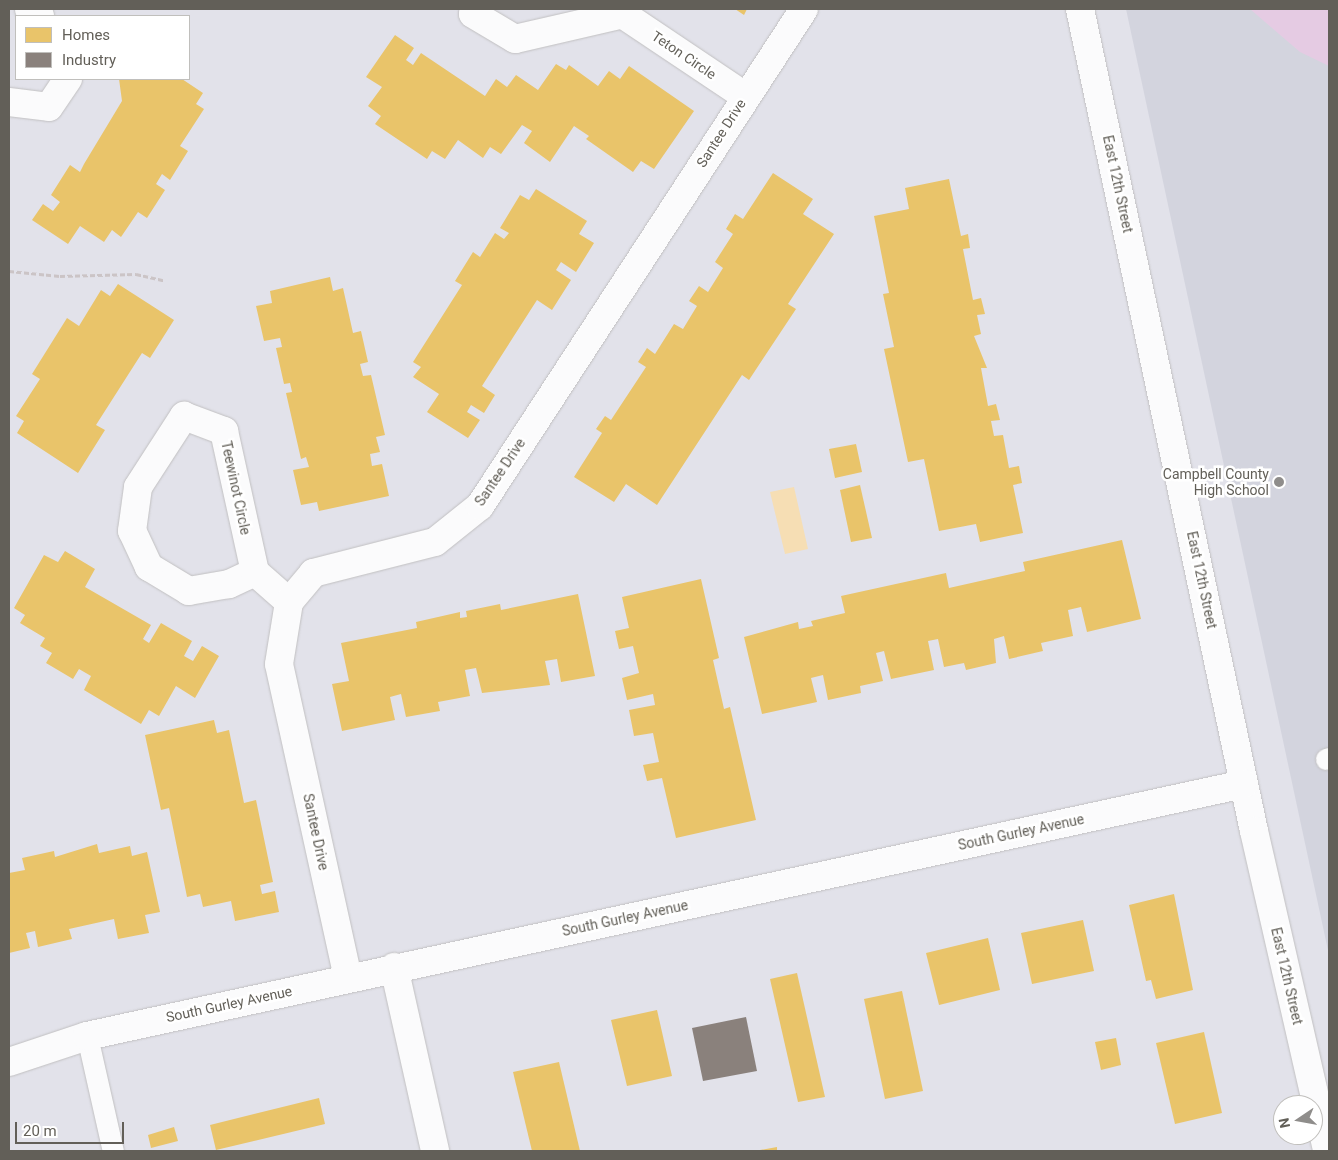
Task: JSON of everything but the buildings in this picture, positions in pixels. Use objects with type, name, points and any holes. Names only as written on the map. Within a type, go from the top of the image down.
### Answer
[{"type":"street","name":"Teton Circle","points":[[475,9],[473,14],[514,39],[619,12],[746,96]]},
{"type":"street","name":"Santee Drive","points":[[348,978],[279,664],[290,602],[313,573],[436,542],[480,506],[804,9]]},
{"type":"street","name":"East 12th Street","points":[[1080,9],[1244,784],[1327,1151]]},
{"type":"street","points":[[9,102],[49,107],[67,80]]},
{"type":"street","name":"Teewinot Circle","points":[[184,416],[224,431],[255,572],[229,584],[189,591],[149,567],[132,531],[138,487],[184,416]]},
{"type":"street","points":[[255,572],[290,602]]},
{"type":"street","name":"South Gurley Avenue","points":[[9,1062],[87,1036],[1244,784]]},
{"type":"street","points":[[394,968],[435,1151]]},
{"type":"lane","points":[[87,1036],[113,1151]]},
{"type":"path","points":[[9,271],[60,276],[136,274],[163,280]]},
{"type":"shaded area","name":"Campbell County High School","points":[[1126,9],[1329,9],[1329,955]]},
{"type":"shaded area","points":[[1250,9],[1329,10],[1329,66],[1300,52]]},
{"type":"shaded area","points":[[794,487],[808,549],[785,554],[770,492]]},
{"type":"place","name":"Campbell County High School","points":[[1279,482]]}]
